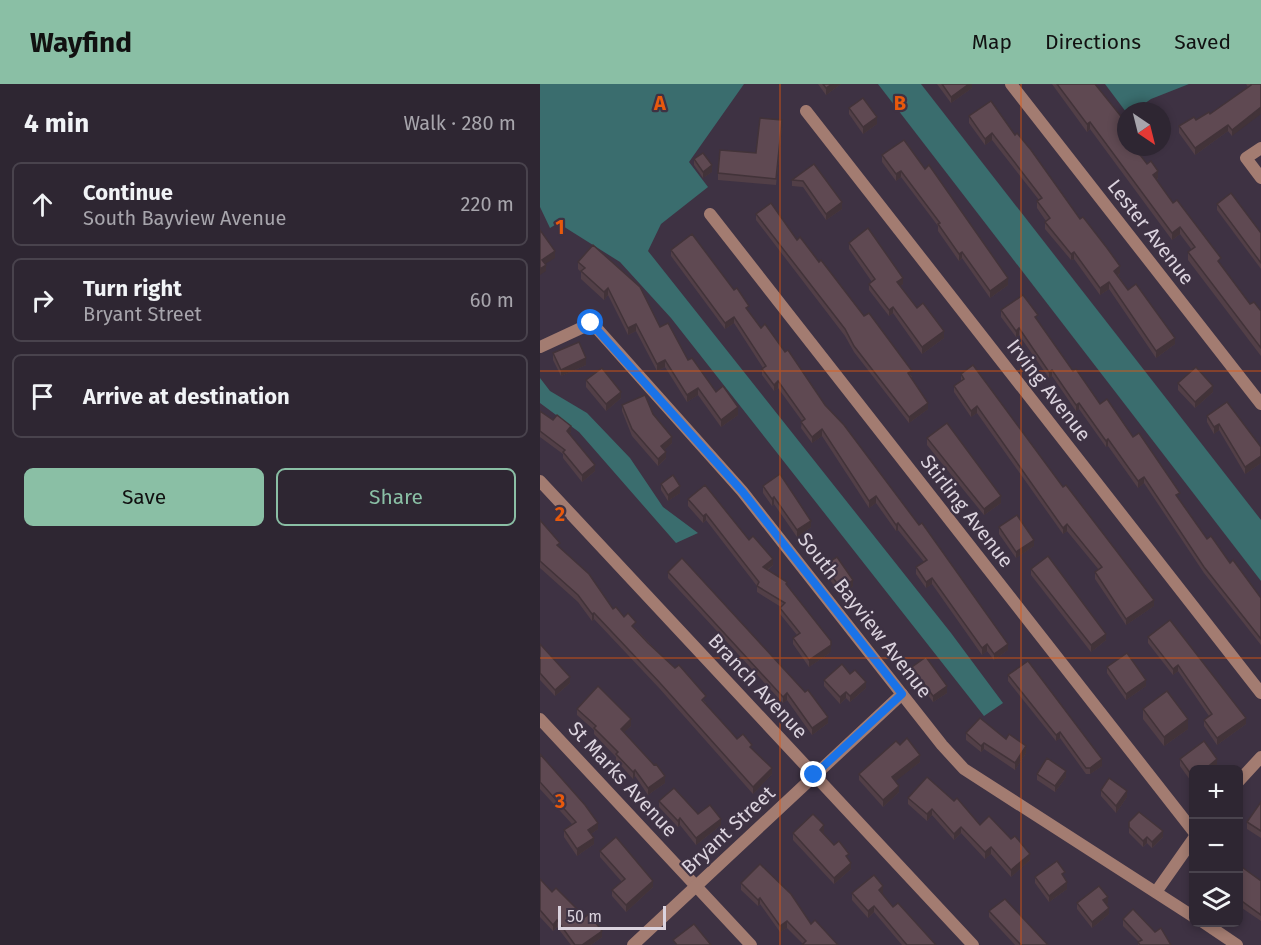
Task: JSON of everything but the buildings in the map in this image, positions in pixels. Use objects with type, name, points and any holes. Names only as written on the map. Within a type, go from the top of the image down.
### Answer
[{"type":"street","name":"Lester Avenue","points":[[1011,84],[1261,404]]},
{"type":"street","name":"Irving Avenue","points":[[806,111],[1261,693]]},
{"type":"street","points":[[1258,174],[1246,158],[1261,148]]},
{"type":"street","name":"Stirling Avenue","points":[[710,214],[1189,826]]},
{"type":"street","name":"South Bayview Avenue","points":[[540,348],[591,323],[742,491],[964,769],[1189,914]]},
{"type":"street","name":"Branch Avenue","points":[[540,481],[973,945]]},
{"type":"street","name":"Bryant Street","points":[[633,945],[902,694]]},
{"type":"street","name":"St Marks Avenue","points":[[540,719],[751,945]]},
{"type":"street","points":[[1243,778],[1259,764]]},
{"type":"street","points":[[1156,892],[1189,845]]},
{"type":"street","points":[[1210,927],[1237,945]]},
{"type":"shaded area","points":[[540,84],[744,84],[689,162],[708,187],[661,224],[648,251],[951,633],[1003,703],[984,716],[671,318],[620,262],[558,223],[550,228],[540,207]]},
{"type":"shaded area","points":[[878,84],[921,84],[1261,520],[1261,581]]},
{"type":"shaded area","points":[[1105,84],[1189,84],[1147,102],[1118,102]]},
{"type":"shaded area","points":[[540,378],[550,391],[587,413],[630,458],[663,507],[698,533],[676,543],[579,432],[540,403]]},
{"type":"route","points":[[591,323],[742,491],[902,694],[814,775]]}]
